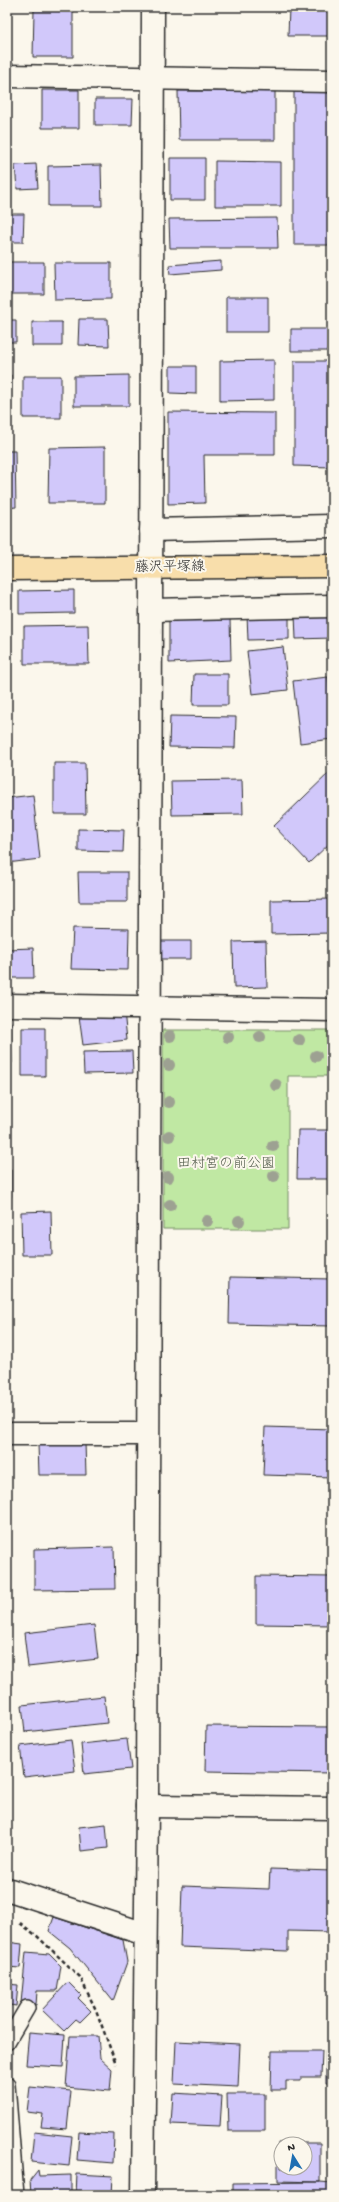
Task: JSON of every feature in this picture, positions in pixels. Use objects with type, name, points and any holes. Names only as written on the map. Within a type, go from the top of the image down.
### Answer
[{"type":"main road","name":"藤沢平塚線","points":[[7,569],[150,569],[332,566]]},
{"type":"street","points":[[143,2195],[147,1806],[147,1434],[152,610],[150,569],[153,7]]},
{"type":"street","points":[[7,76],[332,81]]},
{"type":"street","points":[[151,530],[332,526]]},
{"type":"street","points":[[152,610],[332,606]]},
{"type":"street","points":[[7,1005],[332,1010]]},
{"type":"street","points":[[10,1438],[147,1434]]},
{"type":"street","points":[[147,1806],[332,1808]]},
{"type":"street","points":[[7,1889],[145,1934]]},
{"type":"lane","points":[[7,2042],[27,2008]]},
{"type":"lane","points":[[7,2085],[16,2195]]},
{"type":"path","points":[[19,1922],[37,1936],[80,1977],[96,2010],[117,2066]]},
{"type":"green space","name":"田村宮の前公園","points":[[163,1030],[332,1030],[332,1076],[288,1076],[288,1229],[163,1229]]},
{"type":"building","points":[[217,7],[260,7],[260,9],[217,9]]},
{"type":"building","points":[[289,7],[332,7],[332,36],[288,36]]},
{"type":"building","points":[[34,10],[73,11],[73,57],[33,57]]},
{"type":"building","points":[[42,90],[79,90],[79,128],[42,128]]},
{"type":"building","points":[[178,91],[275,91],[275,140],[179,140]]},
{"type":"building","points":[[294,91],[332,91],[332,245],[294,245]]},
{"type":"building","points":[[95,99],[133,99],[132,125],[95,125]]},
{"type":"building","points":[[170,158],[205,158],[205,200],[170,200]]},
{"type":"building","points":[[215,161],[281,162],[281,206],[215,206]]},
{"type":"building","points":[[36,164],[38,188],[17,189],[15,165]]},
{"type":"building","points":[[101,165],[102,206],[48,206],[48,166]]},
{"type":"building","points":[[7,214],[24,214],[23,242],[7,242]]},
{"type":"building","points":[[277,218],[278,248],[170,248],[169,219]]},
{"type":"building","points":[[221,261],[221,270],[170,274],[169,265]]},
{"type":"building","points":[[7,262],[44,262],[44,294],[7,294]]},
{"type":"building","points":[[54,263],[111,263],[111,299],[55,300]]},
{"type":"building","points":[[226,297],[268,297],[268,332],[226,332]]},
{"type":"building","points":[[79,319],[108,319],[109,346],[78,345]]},
{"type":"building","points":[[7,320],[16,320],[16,342],[7,342]]},
{"type":"building","points":[[32,322],[62,322],[62,346],[32,346]]},
{"type":"building","points":[[291,329],[332,329],[332,351],[291,351]]},
{"type":"building","points":[[274,360],[274,400],[220,401],[220,361]]},
{"type":"building","points":[[294,361],[332,361],[332,467],[294,466]]},
{"type":"building","points":[[170,366],[196,366],[196,394],[170,393]]},
{"type":"building","points":[[7,375],[11,375],[10,425],[7,425]]},
{"type":"building","points":[[129,375],[129,406],[74,406],[74,376]]},
{"type":"building","points":[[23,376],[61,376],[61,418],[23,418]]},
{"type":"building","points":[[168,412],[275,413],[275,455],[204,455],[205,503],[168,504]]},
{"type":"building","points":[[105,447],[105,503],[48,503],[49,448]]},
{"type":"building","points":[[7,451],[15,451],[16,507],[7,508]]},
{"type":"building","points":[[74,590],[74,613],[19,614],[19,591]]},
{"type":"building","points":[[332,613],[332,638],[296,639],[295,614]]},
{"type":"building","points":[[289,614],[289,639],[248,640],[247,615]]},
{"type":"building","points":[[230,619],[231,660],[169,663],[169,620]]},
{"type":"building","points":[[88,625],[89,664],[24,664],[24,626]]},
{"type":"building","points":[[283,647],[288,690],[252,694],[247,651]]},
{"type":"building","points":[[194,674],[228,674],[228,705],[193,705]]},
{"type":"building","points":[[328,677],[332,717],[332,739],[300,743],[293,681]]},
{"type":"building","points":[[170,716],[236,717],[235,748],[169,747]]},
{"type":"building","points":[[54,763],[85,763],[86,814],[54,814]]},
{"type":"building","points":[[332,770],[332,841],[309,863],[274,826]]},
{"type":"building","points":[[242,780],[243,814],[172,815],[171,781]]},
{"type":"building","points":[[33,795],[40,859],[7,863],[7,798]]},
{"type":"building","points":[[78,829],[124,830],[123,852],[78,851]]},
{"type":"building","points":[[78,872],[127,872],[127,902],[79,902]]},
{"type":"building","points":[[332,899],[332,933],[271,934],[271,900]]},
{"type":"building","points":[[73,928],[129,929],[128,970],[71,969]]},
{"type":"building","points":[[161,941],[191,941],[191,959],[161,959]]},
{"type":"building","points":[[266,941],[267,987],[234,988],[233,942]]},
{"type":"building","points":[[33,948],[34,978],[7,978],[7,949]]},
{"type":"building","points":[[124,1011],[127,1040],[83,1045],[79,1016]]},
{"type":"building","points":[[7,1022],[11,1022],[12,1063],[7,1064]]},
{"type":"building","points":[[22,1028],[45,1028],[45,1076],[22,1076]]},
{"type":"building","points":[[132,1051],[133,1073],[84,1074],[83,1052]]},
{"type":"building","points":[[298,1130],[332,1130],[332,1179],[297,1179]]},
{"type":"building","points":[[7,1170],[11,1170],[11,1197],[7,1197]]},
{"type":"building","points":[[51,1211],[52,1255],[22,1255],[21,1212]]},
{"type":"building","points":[[230,1277],[332,1279],[332,1326],[229,1324]]},
{"type":"building","points":[[265,1427],[332,1429],[332,1477],[263,1475]]},
{"type":"building","points":[[85,1443],[86,1475],[39,1475],[38,1444]]},
{"type":"building","points":[[114,1547],[115,1589],[34,1590],[34,1549]]},
{"type":"building","points":[[256,1576],[332,1577],[332,1625],[256,1624]]},
{"type":"building","points":[[94,1625],[98,1659],[28,1667],[24,1633]]},
{"type":"building","points":[[104,1696],[107,1723],[25,1732],[22,1705]]},
{"type":"building","points":[[206,1726],[332,1727],[332,1773],[205,1771]]},
{"type":"building","points":[[127,1739],[131,1769],[84,1774],[81,1744]]},
{"type":"building","points":[[71,1740],[75,1771],[24,1777],[20,1746]]},
{"type":"building","points":[[106,1824],[108,1848],[81,1851],[79,1827]]},
{"type":"building","points":[[270,1869],[332,1871],[332,1932],[288,1931],[288,1951],[180,1947],[182,1886],[269,1889]]},
{"type":"building","points":[[54,1917],[123,1940],[127,1962],[113,2001],[70,1948],[49,1931]]},
{"type":"building","points":[[7,1942],[22,1944],[20,1968],[7,1967]]},
{"type":"building","points":[[26,1952],[49,1954],[61,1966],[57,1991],[37,1991],[36,2005],[21,2003]]},
{"type":"building","points":[[68,1982],[81,1995],[78,1998],[91,2011],[80,2022],[76,2019],[64,2031],[42,2010]]},
{"type":"building","points":[[7,1984],[18,1985],[16,2006],[10,2005],[9,2020],[7,2020]]},
{"type":"building","points":[[29,2032],[65,2035],[63,2067],[26,2065]]},
{"type":"building","points":[[70,2036],[98,2036],[100,2058],[112,2069],[110,2091],[66,2087]]},
{"type":"building","points":[[176,2041],[240,2044],[238,2087],[174,2084]]},
{"type":"building","points":[[326,2050],[332,2050],[332,2083],[326,2083]]},
{"type":"building","points":[[272,2051],[322,2051],[321,2077],[301,2077],[301,2081],[286,2081],[286,2090],[271,2090]]},
{"type":"building","points":[[30,2087],[71,2091],[67,2129],[41,2127],[43,2114],[27,2112]]},
{"type":"building","points":[[173,2093],[222,2096],[220,2126],[171,2124]]},
{"type":"building","points":[[227,2094],[265,2094],[265,2131],[228,2131]]},
{"type":"building","points":[[34,2132],[72,2136],[69,2166],[31,2162]]},
{"type":"building","points":[[79,2132],[114,2134],[113,2163],[77,2160]]},
{"type":"building","points":[[313,2143],[320,2143],[320,2182],[278,2181],[278,2176],[313,2176]]},
{"type":"building","points":[[38,2170],[39,2176],[71,2175],[71,2195],[31,2195],[30,2180]]},
{"type":"building","points":[[77,2174],[113,2176],[112,2195],[76,2195]]},
{"type":"building","points":[[233,2183],[332,2183],[332,2195],[233,2195]]}]
